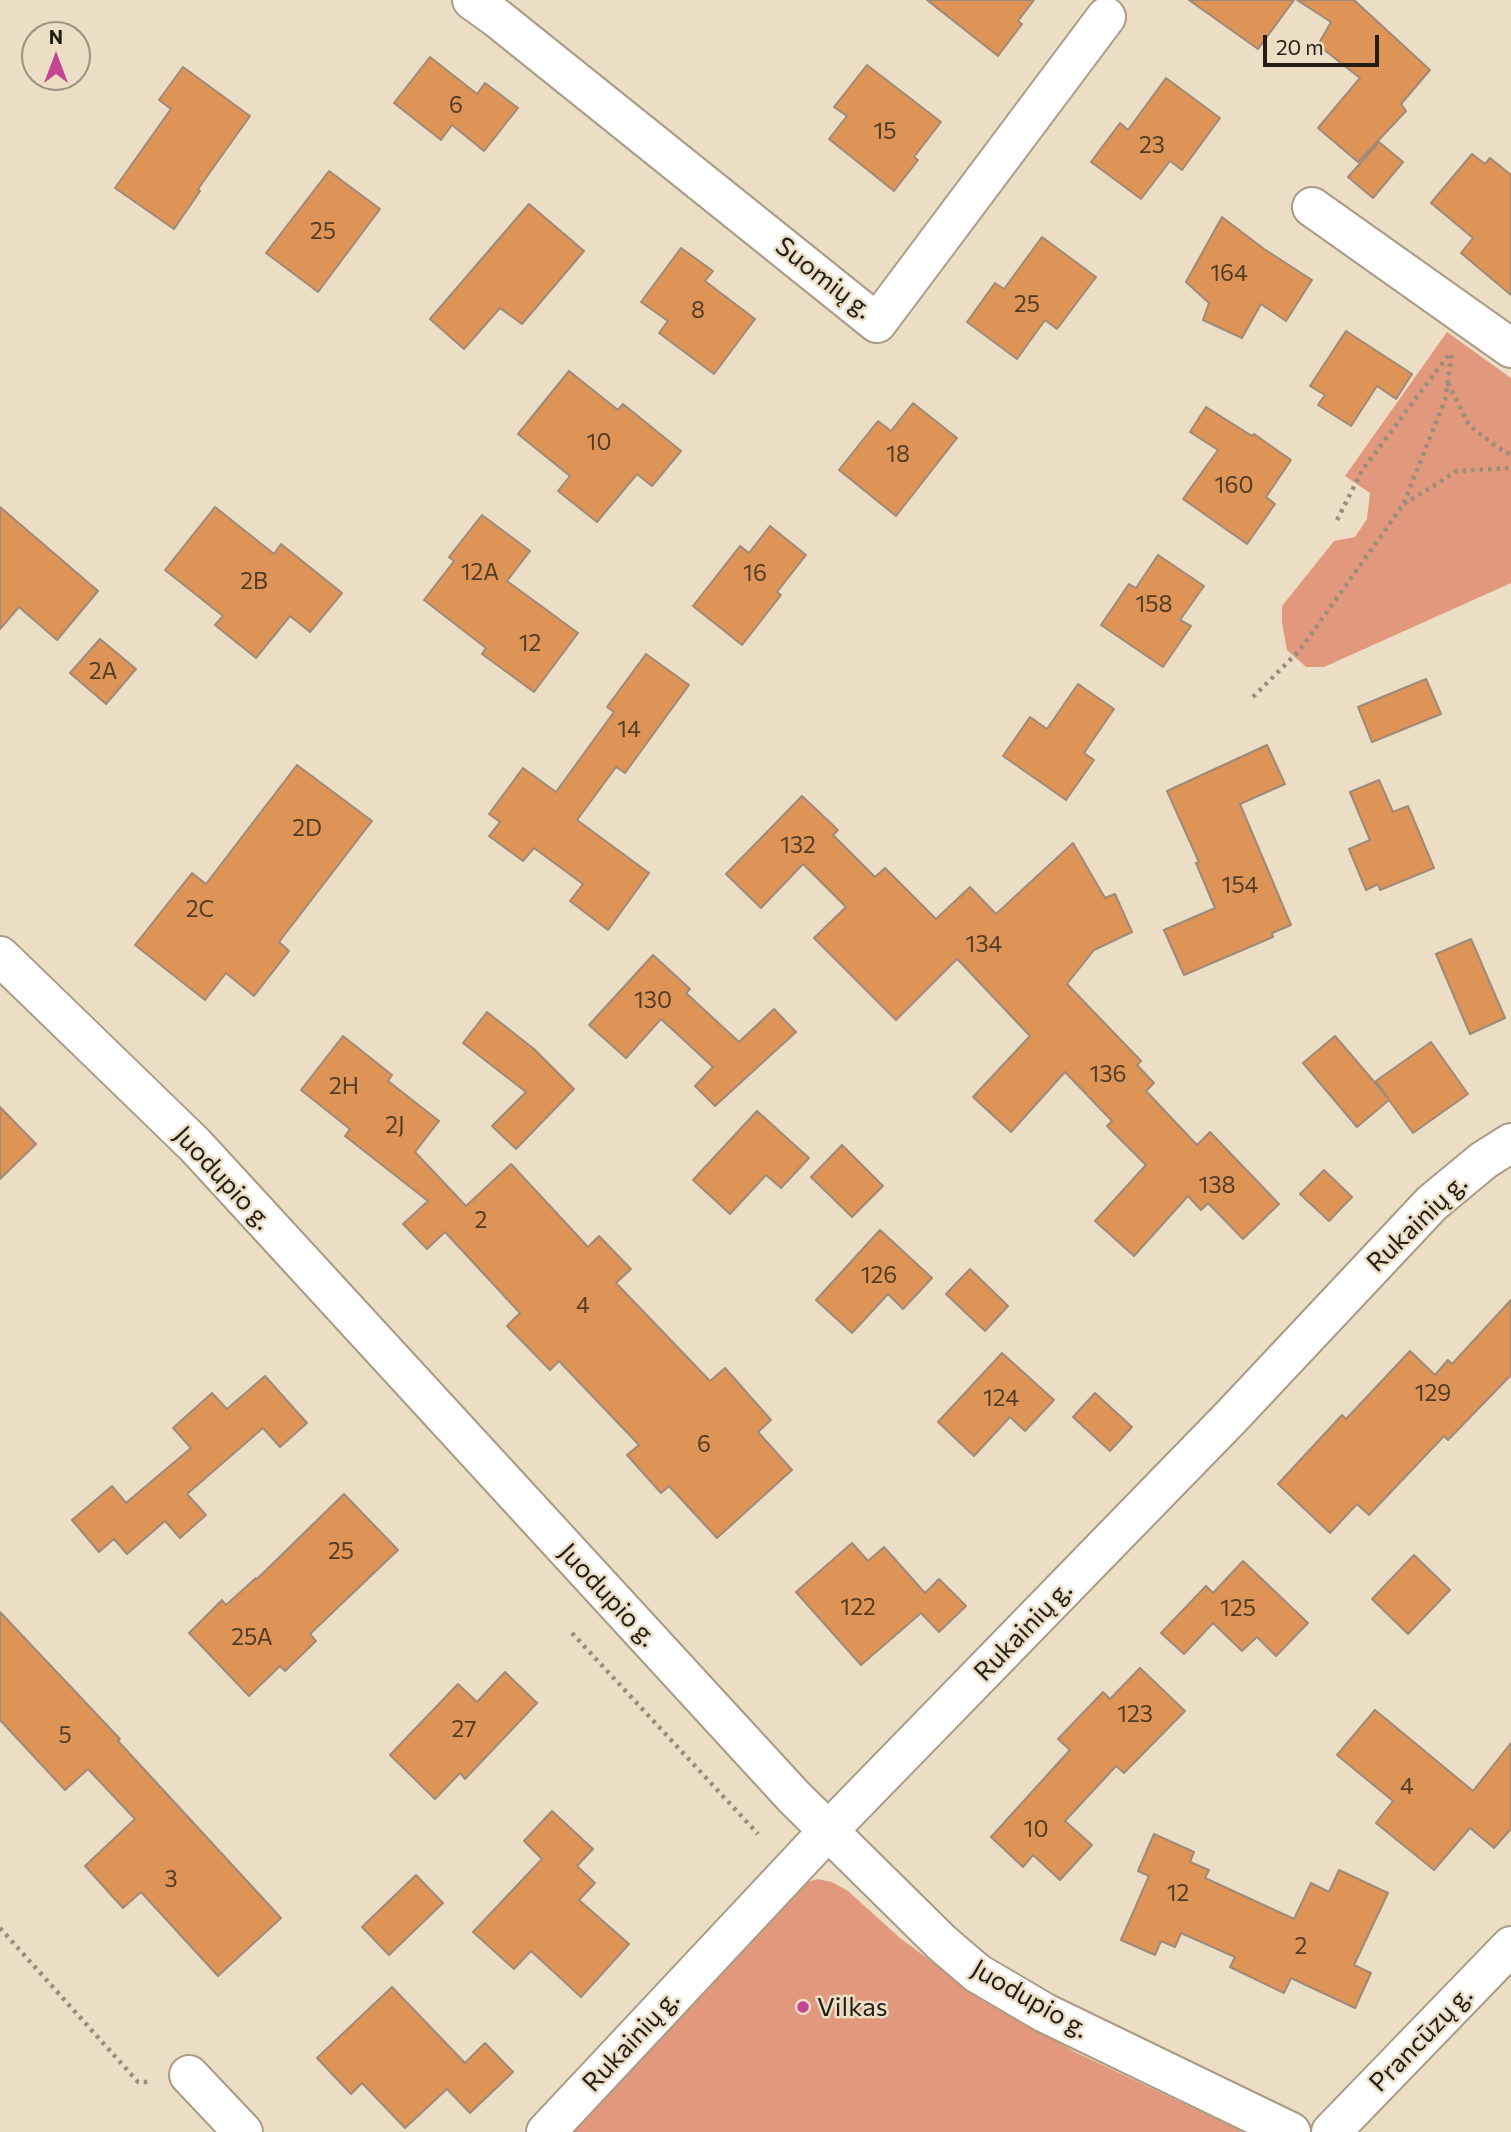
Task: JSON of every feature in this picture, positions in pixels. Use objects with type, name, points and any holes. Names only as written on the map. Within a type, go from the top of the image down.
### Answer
[{"type":"street","name":"Suomių g.","points":[[472,0],[877,323],[1106,17]]},
{"type":"street","points":[[1312,207],[1511,348]]},
{"type":"street","name":"Juodupio g.","points":[[0,956],[194,1145],[827,1832],[942,1943],[977,1973],[1045,2013],[1291,2132]]},
{"type":"street","name":"Rukainių g.","points":[[546,2132],[827,1832],[1231,1417],[1432,1203],[1485,1160],[1511,1143]]},
{"type":"street","name":"Prancūzų g.","points":[[1331,2132],[1511,1947]]},
{"type":"street","points":[[188,2075],[243,2132]]},
{"type":"path","points":[[1253,697],[1300,650],[1403,505],[1445,400],[1453,348],[1363,469],[1337,520]]},
{"type":"path","points":[[1448,383],[1469,425],[1511,455]]},
{"type":"path","points":[[1403,505],[1457,471],[1511,468]]},
{"type":"path","points":[[572,1633],[758,1834]]},
{"type":"path","points":[[0,1928],[138,2082],[174,2081],[188,2075]]},
{"type":"shaded area","points":[[1447,332],[1511,378],[1511,583],[1324,667],[1306,667],[1287,650],[1282,606],[1334,541],[1355,537],[1367,519],[1370,493],[1345,476]]},
{"type":"shaded area","points":[[817,1879],[832,1882],[848,1891],[900,1938],[974,1993],[1075,2052],[1244,2132],[561,2132],[796,1886]]},
{"type":"building","points":[[927,0],[1034,0],[1018,21],[1022,24],[998,56]]},
{"type":"building","points":[[1189,0],[1294,0],[1258,49]]},
{"type":"building","points":[[1297,0],[1354,0],[1430,70],[1401,104],[1406,111],[1358,162],[1318,128],[1360,78],[1318,45],[1331,22]]},
{"type":"building","points":[[430,57],[477,94],[485,83],[518,108],[484,151],[452,125],[441,140],[394,103]]},
{"type":"building","points":[[867,65],[941,122],[914,157],[918,160],[894,191],[829,139],[847,116],[834,107]]},
{"type":"building","points":[[183,67],[250,116],[198,189],[200,191],[174,229],[115,188],[171,109],[159,100]]},
{"type":"building","points":[[1166,78],[1220,118],[1182,170],[1170,161],[1141,199],[1091,162],[1120,123],[1128,130]]},
{"type":"building","points":[[1379,142],[1403,162],[1373,198],[1348,177]]},
{"type":"building","points":[[1472,154],[1485,164],[1490,158],[1511,175],[1511,295],[1461,253],[1473,238],[1431,203]]},
{"type":"building","points":[[329,171],[380,209],[318,292],[266,253]]},
{"type":"building","points":[[529,204],[584,251],[522,324],[500,308],[464,349],[430,319]]},
{"type":"building","points":[[1222,217],[1264,249],[1312,280],[1286,321],[1261,304],[1242,338],[1203,320],[1209,303],[1186,282]]},
{"type":"building","points":[[1042,237],[1096,277],[1057,329],[1045,320],[1017,359],[967,322],[995,283],[1004,289]]},
{"type":"building","points":[[681,248],[713,271],[705,281],[755,319],[714,374],[659,333],[668,321],[641,302]]},
{"type":"building","points":[[1346,331],[1412,374],[1396,399],[1377,386],[1351,426],[1318,405],[1325,395],[1310,386]]},
{"type":"building","points":[[569,371],[618,410],[623,404],[681,451],[652,486],[637,474],[597,522],[558,491],[570,476],[518,434]]},
{"type":"building","points":[[913,403],[957,438],[896,516],[839,470],[878,421],[891,431]]},
{"type":"building","points":[[1206,407],[1252,436],[1254,434],[1291,460],[1266,497],[1275,504],[1247,544],[1183,499],[1218,450],[1190,432]]},
{"type":"building","points":[[0,507],[98,591],[57,640],[19,607],[0,629]]},
{"type":"building","points":[[215,507],[274,554],[281,544],[342,593],[310,632],[290,616],[256,658],[215,625],[223,616],[165,570]]},
{"type":"building","points":[[482,515],[530,551],[507,581],[578,633],[534,692],[482,654],[486,648],[424,600],[454,561],[449,557]]},
{"type":"building","points":[[770,526],[806,555],[777,592],[781,595],[742,645],[693,606],[740,546],[749,553]]},
{"type":"building","points":[[1158,555],[1204,586],[1180,620],[1191,626],[1163,667],[1101,625],[1129,584],[1136,588]]},
{"type":"building","points":[[100,639],[136,669],[106,704],[70,673]]},
{"type":"building","points":[[646,654],[689,685],[625,773],[616,767],[577,820],[649,873],[608,930],[570,901],[583,884],[534,848],[523,861],[489,836],[500,822],[489,814],[523,768],[556,792],[614,712],[607,707]]},
{"type":"building","points":[[1426,679],[1441,714],[1372,742],[1358,707]]},
{"type":"building","points":[[1078,684],[1114,709],[1084,753],[1094,760],[1066,800],[1003,756],[1030,717],[1047,729]]},
{"type":"building","points":[[1267,745],[1285,784],[1240,804],[1291,925],[1272,933],[1273,937],[1184,975],[1164,930],[1215,908],[1196,863],[1199,862],[1167,791]]},
{"type":"building","points":[[297,765],[372,821],[279,942],[289,951],[254,996],[226,973],[205,1000],[135,945],[192,873],[206,884]]},
{"type":"building","points":[[1379,780],[1393,812],[1408,806],[1434,868],[1380,890],[1378,884],[1366,890],[1349,849],[1370,840],[1350,792]]},
{"type":"building","points":[[802,796],[838,830],[833,835],[875,877],[885,868],[936,919],[970,887],[996,914],[1073,843],[1105,898],[1115,894],[1132,932],[1094,950],[1067,984],[1141,1061],[1137,1065],[1154,1083],[1146,1091],[1197,1145],[1210,1132],[1279,1204],[1243,1239],[1208,1203],[1201,1210],[1188,1196],[1134,1256],[1095,1221],[1146,1165],[1107,1126],[1112,1121],[1065,1072],[1011,1132],[973,1097],[1030,1036],[957,959],[896,1020],[814,938],[846,907],[803,864],[761,908],[726,874]]},
{"type":"building","points":[[1471,939],[1505,1018],[1470,1034],[1436,954]]},
{"type":"building","points":[[653,955],[690,989],[686,993],[739,1042],[774,1009],[796,1032],[715,1106],[695,1086],[713,1067],[661,1019],[626,1058],[589,1025]]},
{"type":"building","points":[[487,1012],[534,1049],[574,1089],[516,1149],[492,1126],[526,1092],[463,1043]]},
{"type":"building","points":[[343,1036],[392,1075],[388,1081],[439,1121],[415,1152],[466,1206],[511,1164],[588,1247],[599,1236],[631,1269],[616,1283],[710,1381],[725,1368],[771,1420],[758,1432],[792,1470],[717,1538],[669,1486],[661,1493],[627,1455],[639,1445],[559,1361],[550,1370],[507,1326],[520,1313],[445,1232],[427,1249],[403,1224],[428,1201],[345,1136],[350,1129],[301,1090]]},
{"type":"building","points":[[1335,1036],[1388,1098],[1376,1081],[1431,1042],[1468,1094],[1413,1133],[1389,1100],[1357,1127],[1303,1063]]},
{"type":"building","points":[[0,1107],[36,1144],[0,1179]]},
{"type":"building","points":[[757,1111],[809,1158],[781,1188],[766,1175],[730,1214],[693,1180]]},
{"type":"building","points":[[842,1145],[883,1186],[852,1217],[811,1177]]},
{"type":"building","points":[[1324,1170],[1352,1197],[1329,1221],[1300,1194]]},
{"type":"building","points":[[880,1230],[932,1278],[903,1309],[888,1294],[852,1333],[816,1300]]},
{"type":"building","points":[[970,1269],[1008,1306],[985,1331],[946,1294]]},
{"type":"building","points":[[1511,1300],[1511,1375],[1448,1440],[1444,1436],[1369,1515],[1357,1504],[1330,1533],[1278,1484],[1342,1415],[1346,1419],[1410,1351],[1435,1375],[1448,1360],[1452,1364]]},
{"type":"building","points":[[1002,1353],[1054,1400],[1025,1431],[1010,1417],[974,1456],[938,1422]]},
{"type":"building","points":[[265,1376],[307,1423],[280,1447],[263,1428],[187,1494],[206,1515],[180,1538],[165,1521],[127,1554],[114,1539],[99,1552],[72,1520],[112,1486],[126,1503],[191,1448],[173,1428],[212,1393],[227,1409]]},
{"type":"building","points":[[1095,1393],[1132,1427],[1110,1451],[1073,1417]]},
{"type":"building","points":[[344,1494],[398,1550],[310,1634],[316,1641],[285,1671],[280,1666],[249,1696],[189,1633],[222,1600],[226,1605],[257,1579]]},
{"type":"building","points":[[852,1543],[868,1561],[884,1547],[925,1593],[939,1579],[966,1606],[939,1632],[921,1613],[861,1665],[796,1592]]},
{"type":"building","points":[[1414,1555],[1450,1590],[1408,1634],[1372,1599]]},
{"type":"building","points":[[1243,1561],[1308,1623],[1276,1656],[1257,1637],[1242,1651],[1213,1623],[1184,1654],[1161,1633],[1206,1586],[1213,1593]]},
{"type":"building","points":[[0,1612],[120,1739],[118,1741],[281,1918],[218,1976],[141,1892],[123,1908],[85,1866],[135,1819],[88,1769],[65,1790],[0,1720]]},
{"type":"building","points":[[1140,1668],[1185,1711],[1124,1773],[1116,1766],[1065,1821],[1092,1845],[1060,1880],[1033,1855],[1023,1867],[991,1837],[1070,1750],[1058,1739],[1103,1692],[1110,1699]]},
{"type":"building","points":[[505,1672],[537,1703],[465,1779],[460,1773],[435,1799],[390,1755],[458,1684],[477,1702]]},
{"type":"building","points":[[1375,1710],[1473,1791],[1511,1743],[1511,1829],[1494,1848],[1470,1828],[1434,1870],[1376,1823],[1393,1801],[1337,1755]]},
{"type":"building","points":[[552,1811],[593,1849],[577,1866],[595,1883],[579,1900],[629,1944],[581,1997],[531,1951],[514,1969],[473,1932],[542,1859],[524,1841]]},
{"type":"building","points":[[1154,1834],[1194,1852],[1190,1862],[1209,1870],[1205,1878],[1294,1919],[1311,1883],[1329,1892],[1339,1870],[1388,1893],[1354,1965],[1371,1973],[1355,2008],[1291,1978],[1284,1993],[1230,1967],[1235,1957],[1181,1933],[1175,1947],[1161,1941],[1155,1955],[1121,1940],[1149,1876],[1138,1871]]},
{"type":"building","points":[[416,1875],[443,1903],[389,1955],[362,1927]]},
{"type":"building","points":[[392,1987],[465,2063],[485,2043],[513,2072],[470,2113],[447,2089],[405,2128],[362,2083],[351,2094],[317,2058]]},
{"type":"place","name":"Vilkas","points":[[803,2007]]}]
